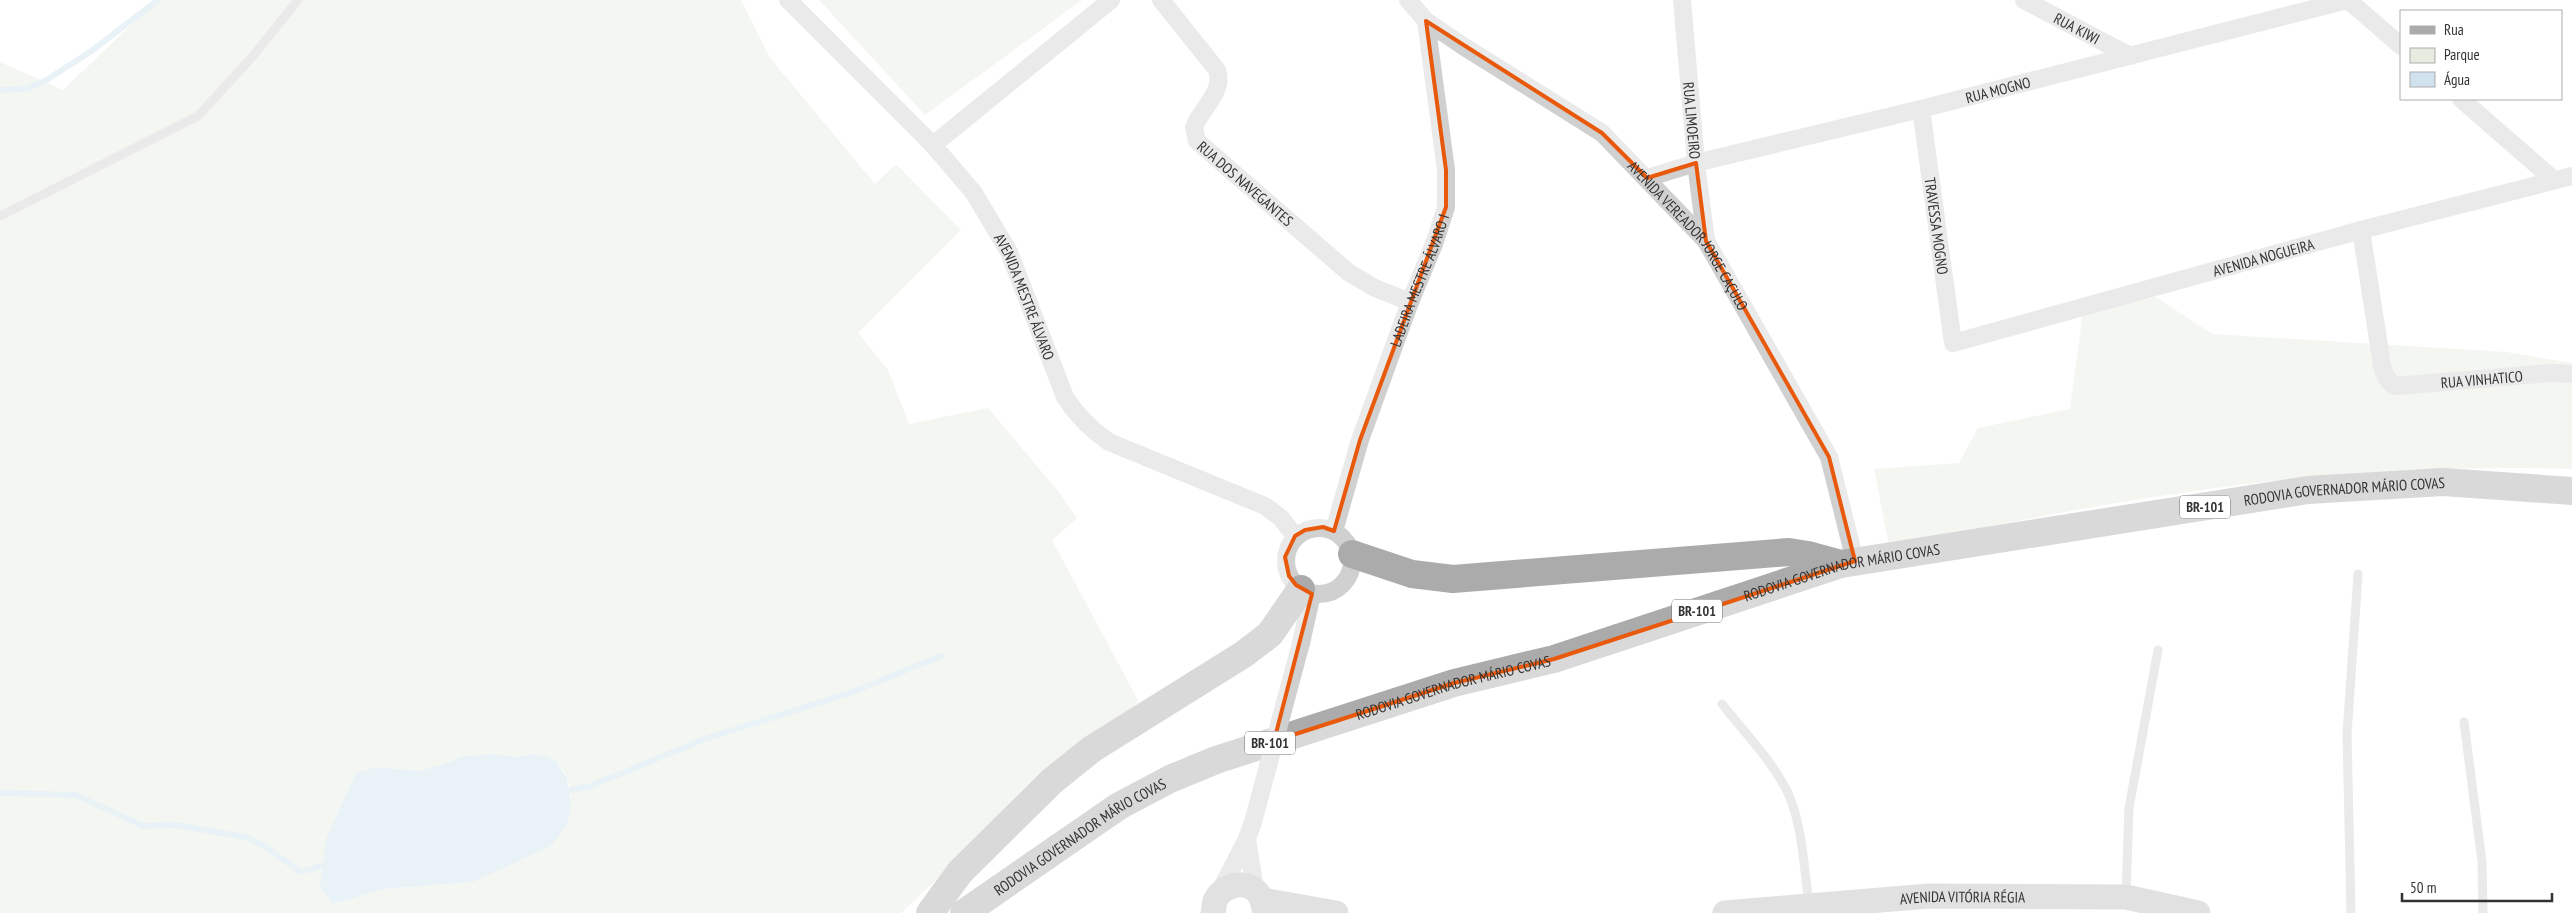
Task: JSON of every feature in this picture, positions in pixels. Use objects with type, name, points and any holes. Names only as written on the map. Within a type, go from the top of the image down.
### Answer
[{"type":"main road","name":"RODOVIA GOVERNADOR MÁRIO COVAS","points":[[964,913],[1119,806],[1170,779],[1216,760],[1454,683],[1554,659],[1848,563],[2308,490],[2443,482],[2572,491]]},
{"type":"main road","points":[[1352,554],[1412,574],[1453,579],[1790,552],[1848,563]]},
{"type":"main road","points":[[930,913],[960,872],[1052,780],[1092,749],[1244,654],[1270,634],[1307,591]]},
{"type":"main road","points":[[986,913],[1009,881]]},
{"type":"street","name":"AVENIDA MESTRE ÁLVARO","points":[[788,0],[933,145],[974,193],[993,222],[1009,252],[1065,397],[1091,429],[1108,442],[1266,506],[1281,518],[1295,536]]},
{"type":"street","points":[[933,145],[1111,0]]},
{"type":"street","name":"RUA DOS NAVEGANTES","points":[[1160,0],[1217,70],[1219,76],[1217,89],[1194,127],[1197,142],[1348,272],[1375,288],[1410,302]]},
{"type":"street","name":"AVENIDA VEREADOR JORGE CAÇULO","points":[[1408,0],[1426,21],[1602,133],[1706,241],[1829,457],[1848,563]]},
{"type":"street","name":"RUA LIMOEIRO","points":[[1682,0],[1696,163],[1706,241]]},
{"type":"street","name":"RUA KIWI","points":[[2024,0],[2130,56]]},
{"type":"street","points":[[2348,0],[2400,45]]},
{"type":"street","name":"RUA MOGNO","points":[[1647,178],[1696,163],[1921,109],[2348,0]]},
{"type":"street","name":"LADEIRA MESTRE ÁLVARO I","points":[[1334,531],[1360,440],[1410,302],[1434,244],[1446,207],[1446,162],[1426,21]]},
{"type":"street","points":[[2462,100],[2554,180]]},
{"type":"street","name":"TRAVESSA MOGNO","points":[[1921,109],[1953,343]]},
{"type":"street","name":"AVENIDA NOGUEIRA","points":[[1953,343],[2361,230],[2572,176]]},
{"type":"street","name":"RUA VINHATICO","points":[[2361,230],[2382,365],[2385,375],[2392,384],[2396,386],[2552,373],[2572,374]]},
{"type":"street","points":[[1323,527],[1334,531],[1348,543],[1352,554],[1351,570],[1340,586],[1330,592],[1307,591],[1289,576],[1285,557],[1295,536],[1312,528],[1323,527]]},
{"type":"street","points":[[1214,906],[1247,839],[1301,643],[1307,591]]},
{"type":"street","points":[[1247,839],[1261,901]]},
{"type":"street","points":[[1214,906],[1232,886],[1244,885],[1261,901],[1336,913]]},
{"type":"street","name":"AVENIDA VITÓRIA RÉGIA","points":[[1725,913],[1818,908],[1929,896],[2126,897],[2198,913]]},
{"type":"lane","points":[[0,216],[198,116],[253,56],[298,0]]},
{"type":"lane","points":[[2351,913],[2348,734],[2358,574]]},
{"type":"lane","points":[[2126,897],[2129,808],[2158,650]]},
{"type":"lane","points":[[1722,704],[1780,779],[1790,796],[1818,908]]},
{"type":"lane","points":[[2464,722],[2482,862],[2483,913]]},
{"type":"highlighted area","points":[[1426,21],[1602,133],[1647,178],[1696,163],[1706,241],[1829,457],[1855,561],[1554,659],[1454,683],[1274,741],[1312,594],[1296,585],[1289,576],[1285,557],[1295,536],[1305,530],[1323,527],[1334,531],[1360,440],[1446,207],[1446,170]]},
{"type":"green space","points":[[157,0],[741,0],[770,58],[875,184],[896,164],[961,230],[858,333],[888,370],[909,424],[988,408],[1058,491],[1077,518],[1052,540],[1139,702],[1033,789],[901,913],[0,913],[0,62],[63,90]],"holes":[[[493,754],[513,757],[536,754],[557,763],[563,770],[570,789],[568,822],[473,882],[385,889],[333,904],[376,767],[418,771],[442,765],[463,756]]]},
{"type":"green space","points":[[819,0],[1082,0],[925,115]]},
{"type":"green space","points":[[2156,297],[2212,334],[2506,352],[2572,363],[2572,469],[2433,469],[2340,475],[2248,484],[2084,509],[1889,546],[1874,469],[1959,463],[1978,428],[2070,409],[2083,312]]},
{"type":"water","points":[[493,754],[514,757],[534,754],[546,756],[555,760],[567,778],[571,804],[568,822],[551,846],[473,882],[385,889],[333,904],[320,888],[326,839],[356,773],[376,767],[418,771],[442,765],[463,756]]},
{"type":"waterway","points":[[0,90],[26,89],[45,81],[90,52],[158,0]]},
{"type":"waterway","points":[[564,791],[588,787],[705,739],[855,691],[941,656]]},
{"type":"waterway","points":[[0,793],[76,795],[143,826],[175,825],[245,837],[261,844],[301,872],[330,863]]}]
